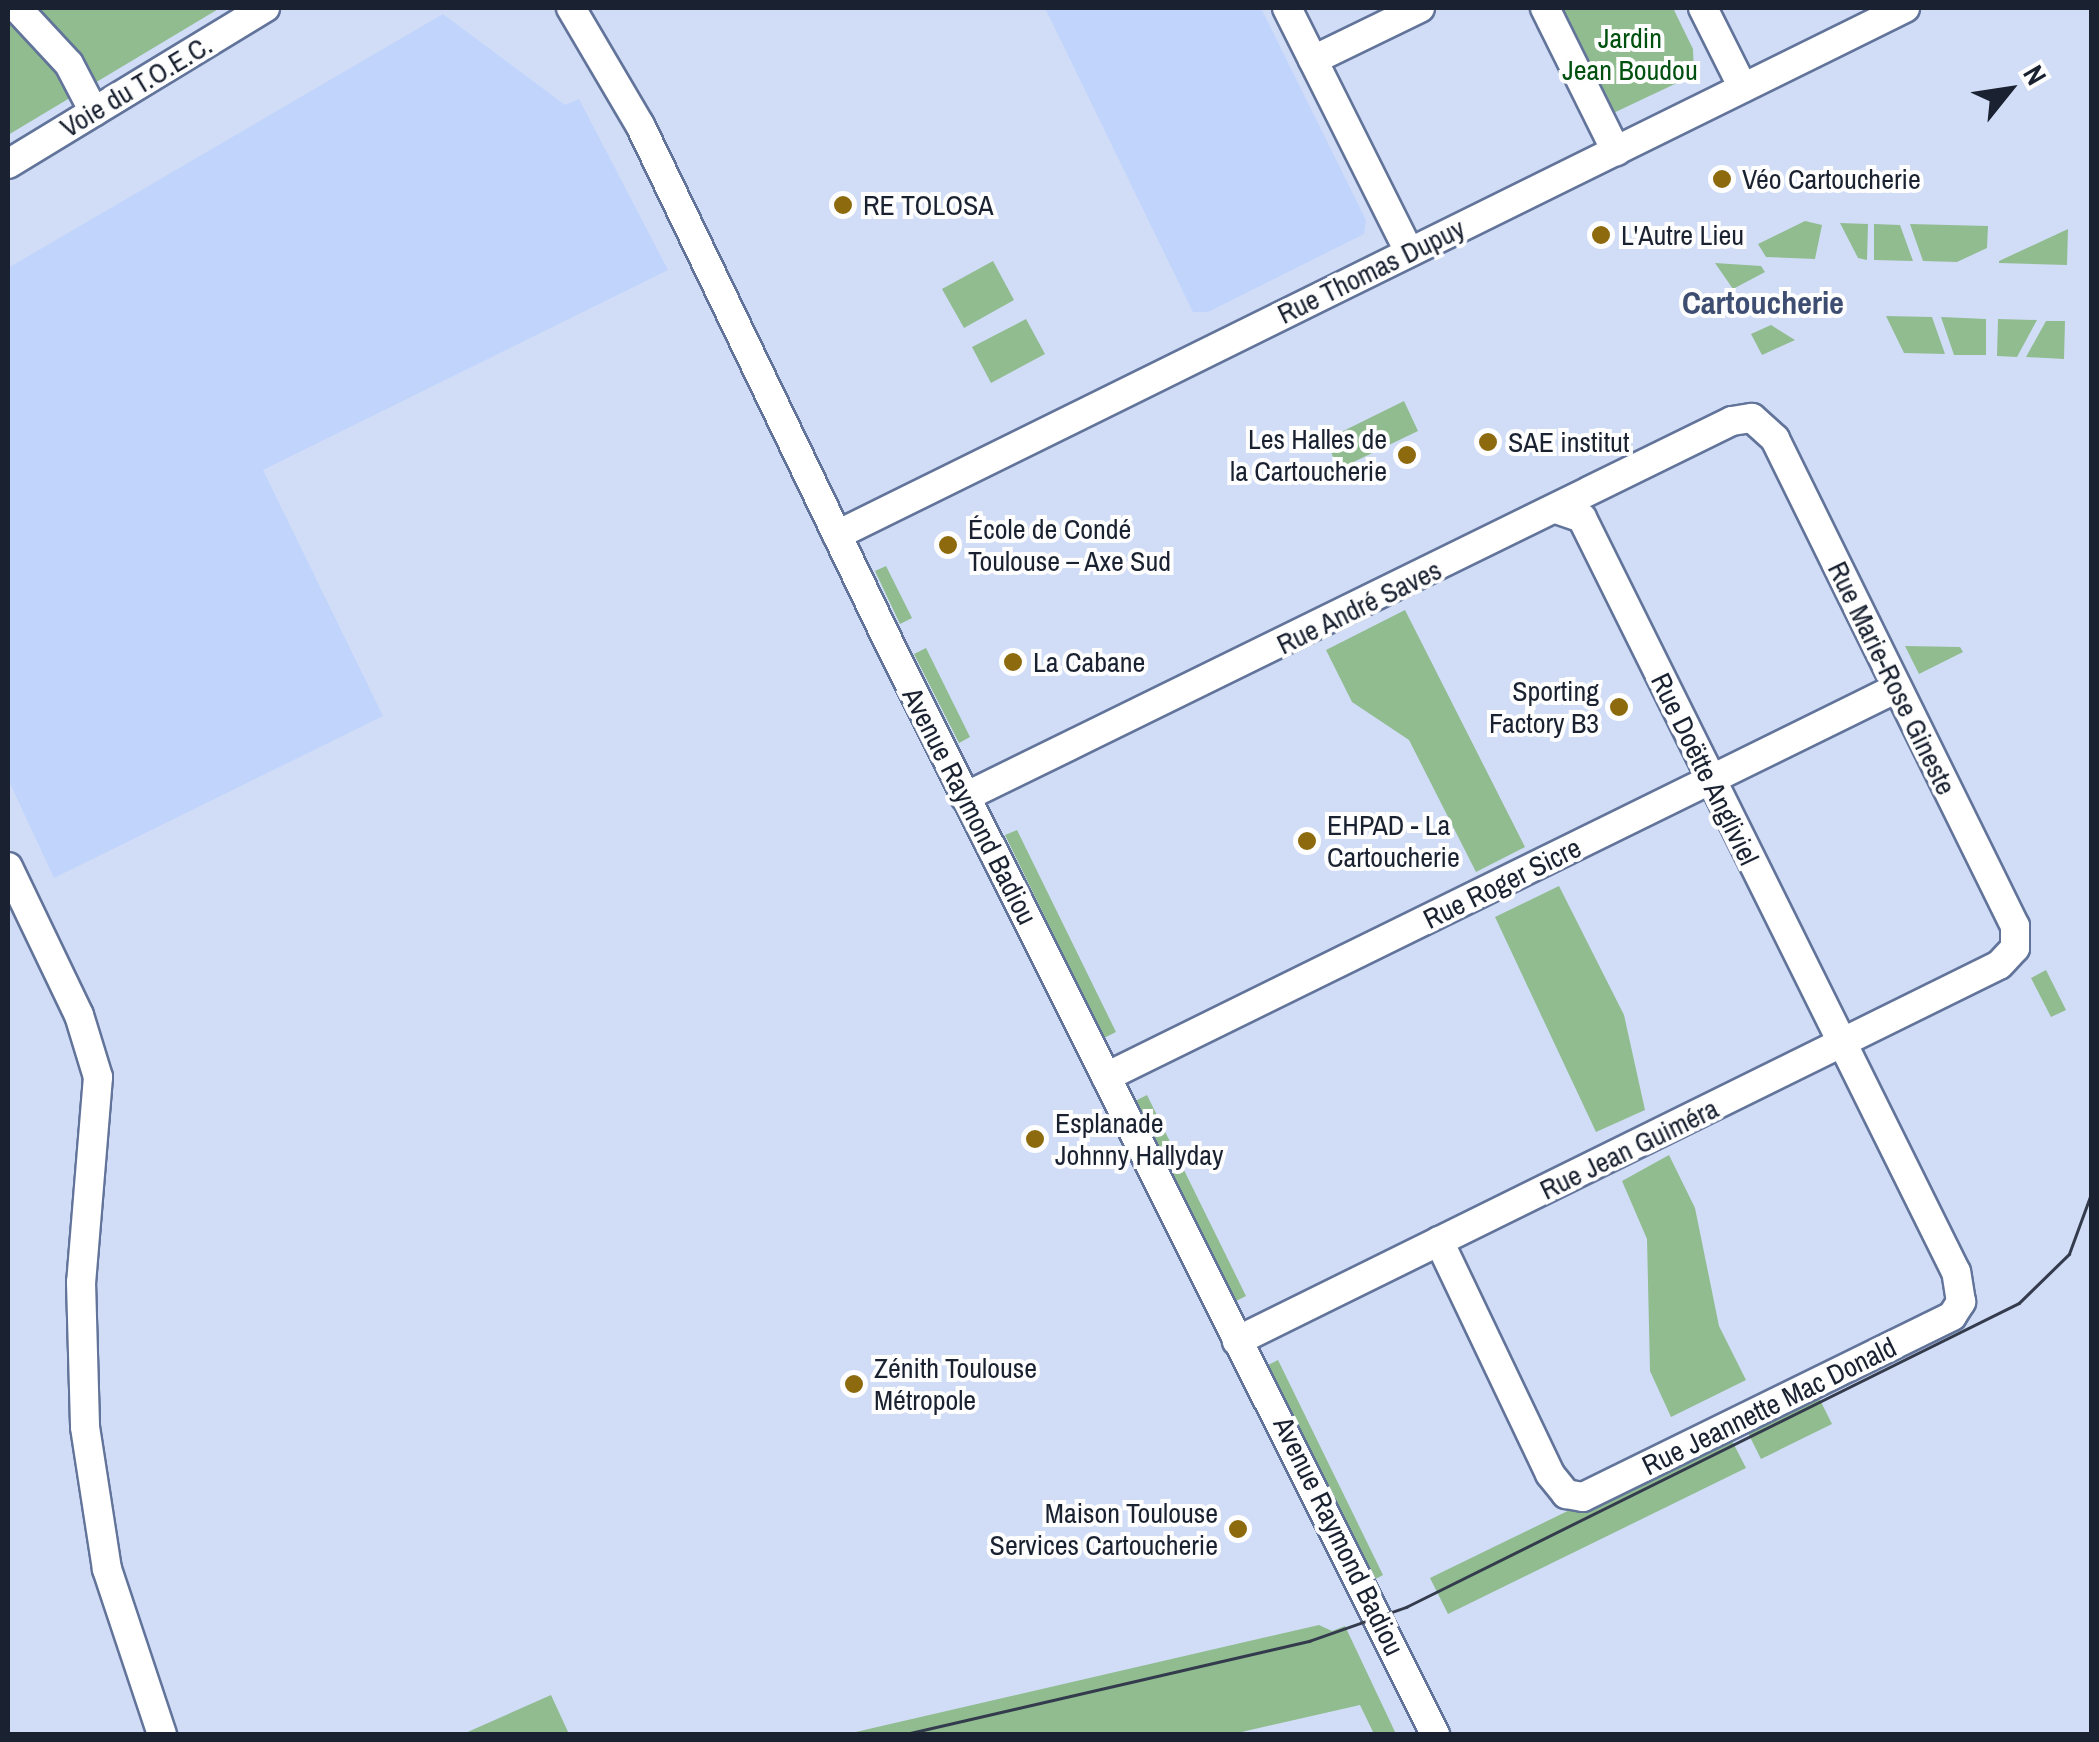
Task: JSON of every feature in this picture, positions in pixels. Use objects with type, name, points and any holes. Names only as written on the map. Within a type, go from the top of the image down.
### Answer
[{"type":"street","points":[[17,8],[70,64],[94,112]]},
{"type":"street","name":"Voie du T.O.E.C.","points":[[8,164],[265,8]]},
{"type":"street","name":"Avenue Raymond Badiou","points":[[552,8],[594,64],[683,235],[708,270]]},
{"type":"street","name":"Avenue Raymond Badiou","points":[[571,8],[640,125],[837,534],[1236,1341],[1374,1648],[1422,1734]]},
{"type":"street","points":[[1287,8],[1409,252]]},
{"type":"street","points":[[1312,60],[1420,8]]},
{"type":"street","points":[[1544,8],[1616,151]]},
{"type":"street","points":[[1703,8],[1743,88]]},
{"type":"street","name":"Rue Thomas Dupuy","points":[[837,534],[1905,8]]},
{"type":"street","name":"Rue André Saves","points":[[966,797],[1732,421],[1752,418]]},
{"type":"street","name":"Rue Marie-Rose Gineste","points":[[1752,418],[1775,439],[2015,926],[2015,948]]},
{"type":"street","name":"Rue Doëtte Angliviel","points":[[1556,508],[1582,518],[1842,1043]]},
{"type":"street","name":"Rue Roger Sicre","points":[[1106,1077],[1897,688]]},
{"type":"street","points":[[8,867],[79,1014],[98,1076],[80,1282],[85,1427],[108,1568],[162,1734]]},
{"type":"street","name":"Rue Jean Guiméra","points":[[1236,1341],[1999,966],[2015,948]]},
{"type":"street","name":"Rue Jeannette Mac Donald","points":[[1439,1242],[1566,1494],[1582,1498],[1715,1434],[1952,1316],[1961,1302],[1956,1272],[1842,1043]]},
{"type":"street","name":"Avenue Raymond Badiou","points":[[1236,1341],[1270,1394],[1435,1734]]},
{"type":"shaded area","points":[[1045,8],[1261,8],[1366,220],[1364,234],[1208,312],[1193,312]]},
{"type":"shaded area","points":[[443,14],[565,105],[579,99],[668,270],[263,470],[383,716],[54,878],[8,779],[8,268]]},
{"type":"green space","points":[[8,8],[220,8],[8,135]]},
{"type":"green space","name":"Jardin Jean Boudou","points":[[1554,8],[1673,8],[1693,49],[1694,75],[1607,116]]},
{"type":"green space","points":[[1805,221],[1822,225],[1815,259],[1766,257],[1758,244]]},
{"type":"green space","points":[[1840,223],[1868,224],[1867,260],[1858,258]]},
{"type":"green space","points":[[1874,224],[1900,225],[1913,261],[1874,260]]},
{"type":"green space","points":[[1910,224],[1988,226],[1987,248],[1957,262],[1923,261]]},
{"type":"green space","points":[[2068,229],[2067,265],[1999,263],[1999,261]]},
{"type":"green space","points":[[993,261],[1014,300],[964,328],[942,289]]},
{"type":"green space","points":[[1715,263],[1761,266],[1765,272],[1733,289]]},
{"type":"green space","points":[[1886,316],[1932,317],[1945,354],[1904,353]]},
{"type":"green space","points":[[1941,317],[1986,319],[1986,355],[1954,355]]},
{"type":"green space","points":[[1026,319],[1045,354],[991,383],[972,347]]},
{"type":"green space","points":[[1998,319],[2037,320],[2017,357],[1997,356]]},
{"type":"green space","points":[[2046,321],[2065,321],[2064,359],[2026,357]]},
{"type":"green space","points":[[1771,325],[1795,340],[1762,355],[1751,334]]},
{"type":"green space","points":[[1404,401],[1418,431],[1339,469],[1325,440]]},
{"type":"green space","points":[[886,566],[912,618],[900,624],[875,571]]},
{"type":"green space","points":[[1405,610],[1525,847],[1476,872],[1409,740],[1352,702],[1326,650]]},
{"type":"green space","points":[[1905,646],[1960,647],[1963,652],[1919,674]]},
{"type":"green space","points":[[926,648],[970,737],[959,743],[914,654]]},
{"type":"green space","points":[[1017,830],[1116,1032],[1104,1038],[1005,835]]},
{"type":"green space","points":[[1559,886],[1624,1015],[1645,1110],[1596,1132],[1495,917]]},
{"type":"green space","points":[[2046,970],[2066,1010],[2051,1017],[2031,978]]},
{"type":"green space","points":[[1147,1095],[1246,1296],[1234,1302],[1135,1101]]},
{"type":"green space","points":[[1669,1155],[1695,1208],[1719,1326],[1746,1380],[1671,1417],[1650,1371],[1647,1239],[1622,1181]]},
{"type":"green space","points":[[1278,1360],[1383,1575],[1370,1582],[1264,1367]]},
{"type":"green space","points":[[1815,1390],[1832,1424],[1761,1459],[1744,1425]]},
{"type":"green space","points":[[1728,1433],[1746,1468],[1448,1614],[1430,1578]]},
{"type":"green space","points":[[1319,1625],[1332,1631],[1345,1626],[1396,1734],[1374,1734],[1360,1705],[1233,1734],[847,1734]]},
{"type":"green space","points":[[551,1695],[569,1734],[463,1734]]},
{"type":"tram line","points":[[906,1734],[1309,1641],[1406,1607],[2019,1303],[2069,1254],[2092,1191]]},
{"type":"place","name":"Véo Cartoucherie","points":[[1722,179]]},
{"type":"place","name":"RE TOLOSA","points":[[843,205]]},
{"type":"place","name":"L'Autre Lieu","points":[[1601,235]]},
{"type":"place","name":"SAE institut","points":[[1488,442]]},
{"type":"place","name":"Les Halles de la Cartoucherie","points":[[1407,455]]},
{"type":"place","name":"École de Condé Toulouse – Axe Sud","points":[[948,545]]},
{"type":"place","name":"La Cabane","points":[[1013,662]]},
{"type":"place","name":"Sporting Factory B3","points":[[1619,707]]},
{"type":"place","name":"EHPAD - La Cartoucherie","points":[[1307,841]]},
{"type":"place","name":"Esplanade Johnny Hallyday","points":[[1035,1139]]},
{"type":"place","name":"Zénith Toulouse Métropole","points":[[854,1384]]},
{"type":"place","name":"Maison Toulouse Services Cartoucherie","points":[[1238,1529]]},
{"type":"district","name":"Cartoucherie","points":[[1763,303]]}]
